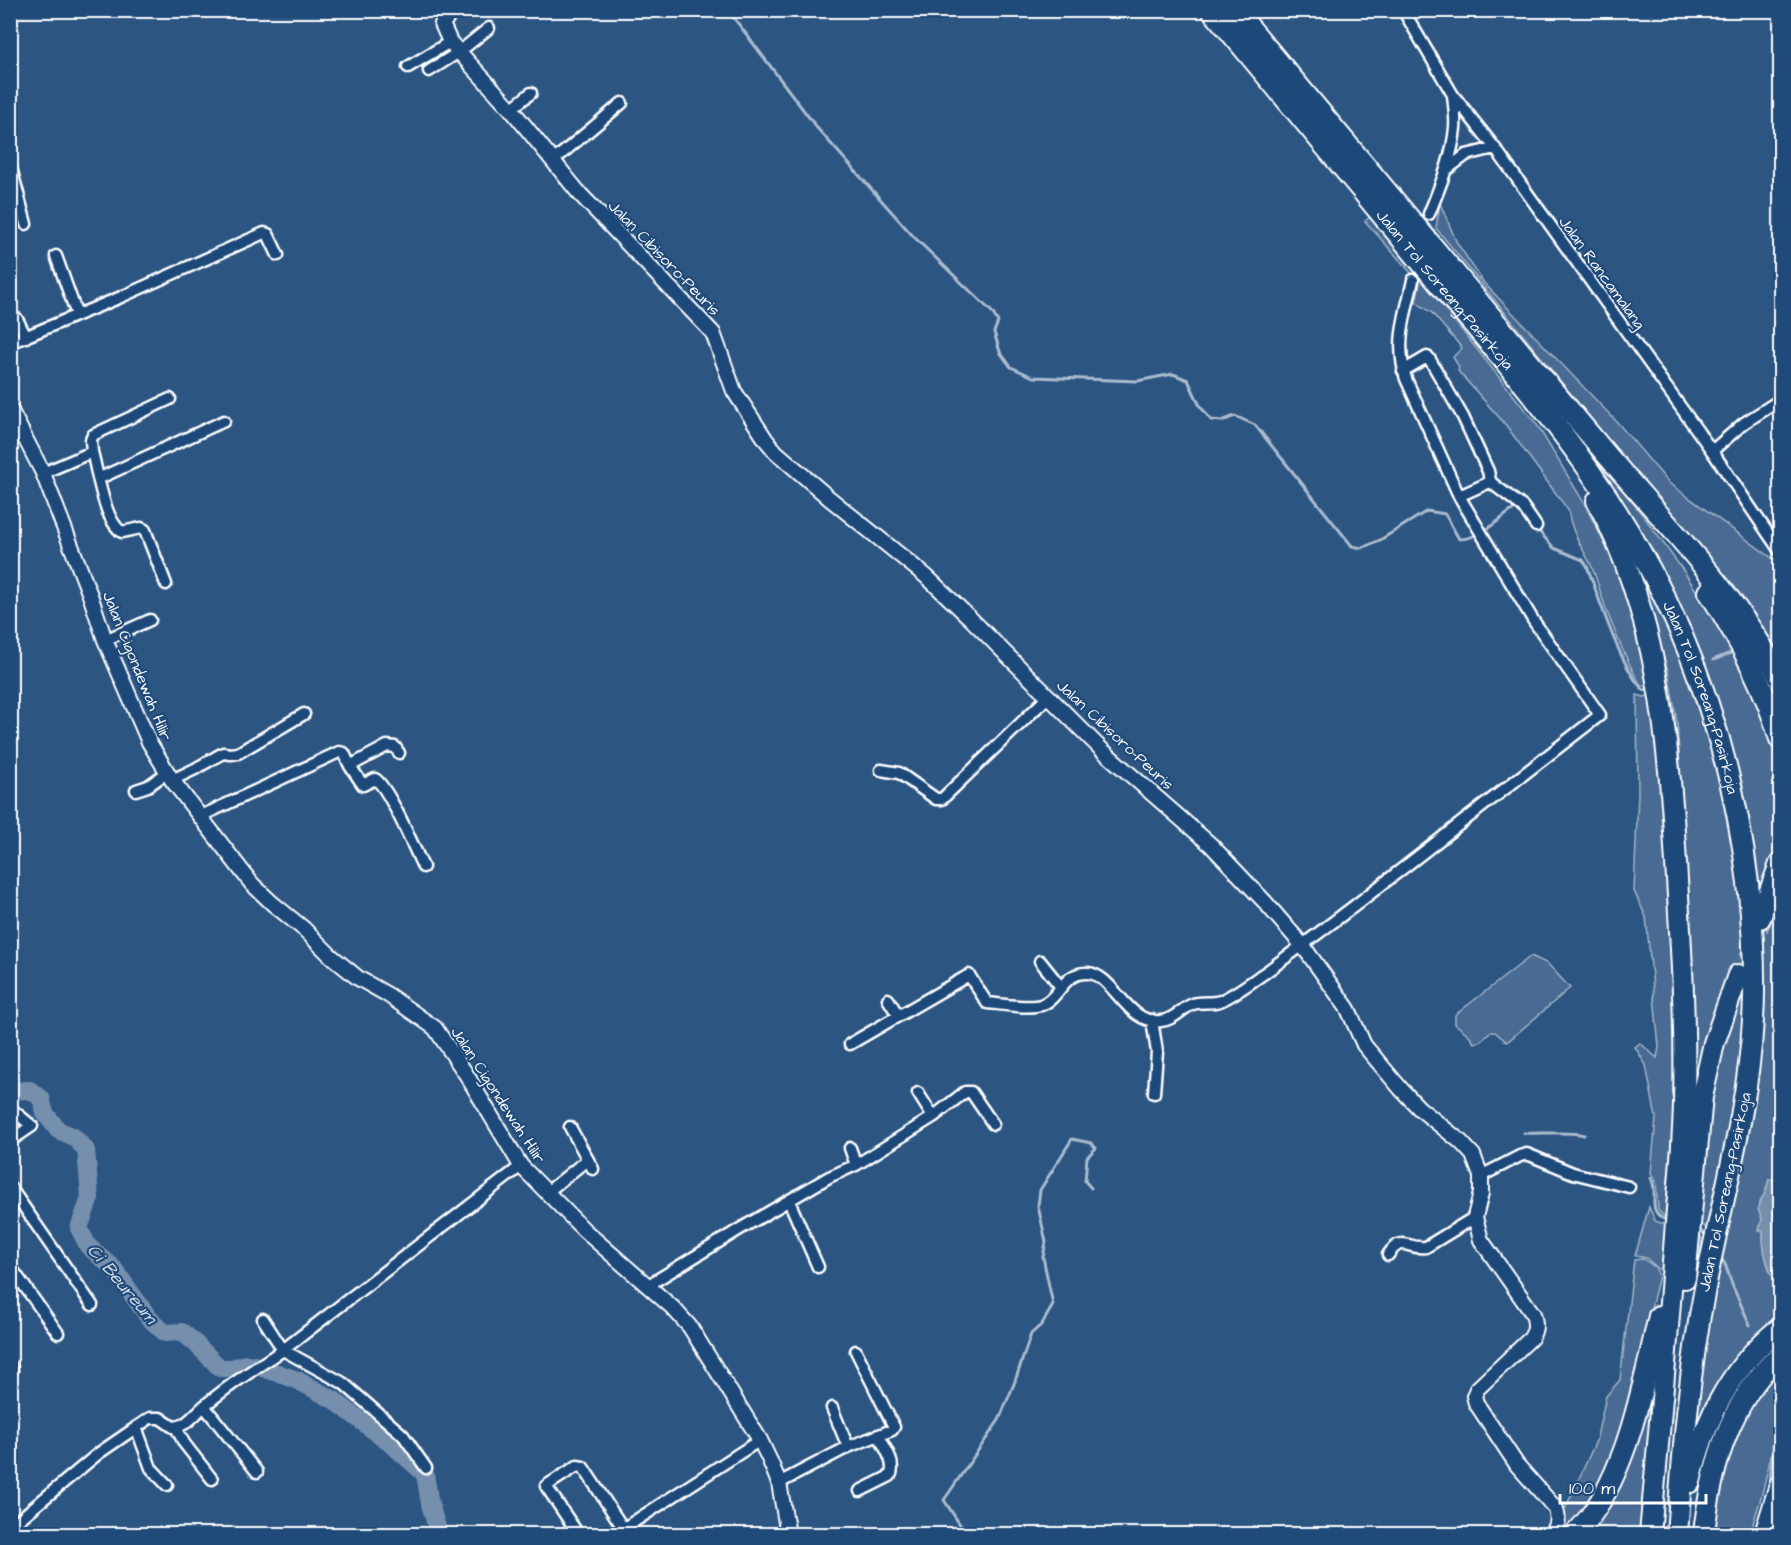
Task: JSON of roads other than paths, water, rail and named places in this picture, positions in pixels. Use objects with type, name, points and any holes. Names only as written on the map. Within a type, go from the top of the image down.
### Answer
[{"type":"highway","name":"Jalan Tol Soreang–Pasirkoja","points":[[1212,10],[1533,396],[1590,472],[1645,559],[1687,643],[1718,729],[1735,801],[1751,913],[1754,1019],[1744,1105],[1704,1293],[1688,1395],[1679,1534]]},
{"type":"highway","name":"Jalan Tol Soreang–Pasirkoja","points":[[1235,10],[1726,596],[1760,643],[1780,680]]},
{"type":"highway","points":[[1533,396],[1576,464],[1612,532],[1640,605],[1663,711],[1672,786],[1692,1108],[1650,1534]]},
{"type":"highway","points":[[1620,472],[1689,562],[1719,607],[1754,673],[1780,739]]},
{"type":"highway","points":[[1760,918],[1780,864]]},
{"type":"highway","points":[[1662,1534],[1678,1201],[1692,1108],[1738,975]]},
{"type":"highway","points":[[1575,1534],[1597,1509],[1615,1476],[1676,1262]]},
{"type":"highway","points":[[1679,1534],[1696,1459],[1717,1402],[1745,1361],[1780,1328]]},
{"type":"highway","points":[[1704,1534],[1712,1479],[1727,1432],[1752,1387],[1780,1355]]},
{"type":"highway","points":[[1765,1534],[1780,1485]]},
{"type":"street","points":[[453,10],[446,17],[442,28],[454,47]]},
{"type":"street","name":"Jalan Rancamalang","points":[[1403,10],[1453,95],[1495,147],[1712,451],[1780,551]]},
{"type":"street","points":[[408,67],[454,47],[489,28]]},
{"type":"street","points":[[429,71],[454,47]]},
{"type":"street","name":"Jalan Cibisoro-Peuris","points":[[454,47],[511,109],[579,193],[713,333],[734,391],[765,440],[776,452],[927,577],[1101,749],[1211,845],[1303,946],[1348,1009],[1364,1045],[1419,1108],[1461,1142],[1473,1155],[1481,1176]]},
{"type":"street","points":[[511,109],[531,93]]},
{"type":"street","points":[[1429,214],[1446,170],[1456,126],[1453,95]]},
{"type":"street","points":[[553,161],[622,103]]},
{"type":"street","points":[[1446,170],[1466,155],[1495,147]]},
{"type":"street","points":[[10,164],[26,224]]},
{"type":"street","points":[[10,343],[264,233],[268,234],[279,255]]},
{"type":"street","points":[[56,256],[77,315]]},
{"type":"street","points":[[850,1044],[969,975],[987,1004],[1040,1005],[1051,998],[1073,976],[1087,973],[1096,975],[1127,1007],[1152,1020],[1162,1021],[1171,1018],[1195,1003],[1210,1004],[1220,1000],[1303,946],[1600,715],[1533,620],[1459,496],[1403,371],[1400,360],[1400,340],[1413,280]]},
{"type":"street","points":[[10,320],[17,319],[26,337]]},
{"type":"street","points":[[1403,371],[1429,358],[1463,417],[1488,471],[1489,481],[1523,507],[1536,526]]},
{"type":"street","points":[[166,584],[145,530],[141,528],[126,533],[117,529],[108,514],[92,453],[91,440],[93,435],[171,399]]},
{"type":"street","points":[[1712,451],[1744,423],[1780,400]]},
{"type":"street","name":"Jalan Cigondewah Hilir","points":[[10,409],[17,434],[43,473],[105,640],[153,750],[170,776],[252,884],[358,978],[388,995],[435,1028],[466,1074],[521,1166],[584,1230],[673,1308],[700,1341],[760,1440],[779,1483],[788,1534]]},
{"type":"street","points":[[100,478],[224,421]]},
{"type":"street","points":[[43,473],[92,453]]},
{"type":"street","points":[[1459,496],[1489,481]]},
{"type":"street","points":[[105,640],[150,620]]},
{"type":"street","points":[[880,770],[899,773],[936,800],[942,799],[1049,696]]},
{"type":"street","points":[[136,790],[195,769],[223,753],[238,753],[304,714]]},
{"type":"street","points":[[350,766],[387,746],[395,747],[399,753]]},
{"type":"street","points":[[201,816],[334,754],[344,753],[363,785],[375,779],[379,781],[423,867]]},
{"type":"street","points":[[1040,961],[1060,987]]},
{"type":"street","points":[[888,999],[898,1015]]},
{"type":"street","points":[[1152,1020],[1157,1052],[1154,1093]]},
{"type":"street","points":[[647,1286],[789,1201],[856,1165],[933,1117],[965,1092],[969,1091],[993,1124]]},
{"type":"street","points":[[918,1093],[933,1117]]},
{"type":"street","points":[[10,1108],[32,1126],[10,1141]]},
{"type":"street","points":[[546,1193],[590,1165],[570,1127]]},
{"type":"street","points":[[850,1148],[856,1165]]},
{"type":"street","points":[[1552,1534],[1557,1527],[1556,1509],[1517,1465],[1476,1403],[1474,1396],[1477,1389],[1531,1338],[1536,1323],[1533,1314],[1481,1240],[1475,1217],[1481,1193],[1481,1176],[1527,1154],[1573,1173],[1629,1187]]},
{"type":"street","points":[[176,1427],[183,1425],[244,1376],[283,1350],[521,1166]]},
{"type":"street","points":[[10,1187],[92,1305]]},
{"type":"street","points":[[789,1201],[818,1267]]},
{"type":"street","points":[[1388,1255],[1402,1243],[1426,1247],[1475,1217]]},
{"type":"street","points":[[10,1266],[58,1333]]},
{"type":"street","points":[[263,1319],[283,1350],[343,1383],[403,1435],[426,1468]]},
{"type":"street","points":[[779,1483],[848,1447],[892,1430],[894,1424],[856,1351]]},
{"type":"street","points":[[10,1365],[12,1370],[10,1374]]},
{"type":"street","points":[[204,1406],[257,1473]]},
{"type":"street","points":[[832,1408],[848,1447]]},
{"type":"street","points":[[10,1527],[99,1453],[150,1418],[157,1417],[176,1427],[184,1443],[212,1479]]},
{"type":"street","points":[[136,1427],[151,1468],[167,1485]]},
{"type":"street","points":[[860,1491],[890,1476],[892,1472],[892,1464],[878,1435]]},
{"type":"street","points":[[578,1534],[546,1486],[577,1466],[583,1467],[618,1533],[760,1440]]},
{"type":"waterway","points":[[728,10],[817,128],[914,237],[992,312],[998,322],[994,332],[1000,352],[1011,367],[1033,377],[1137,381],[1173,374],[1188,380],[1200,406],[1211,420],[1222,421],[1235,416],[1255,425],[1352,546],[1362,548],[1380,540],[1427,511],[1445,514],[1459,539],[1474,536],[1515,508],[1519,509]]},
{"type":"waterway","points":[[1537,529],[1554,548],[1583,560],[1627,667],[1644,690],[1651,689]]},
{"type":"waterway","points":[[1713,660],[1731,653]]},
{"type":"waterway","name":"Ci Beureum","points":[[10,1091],[30,1090],[41,1098],[45,1113],[58,1130],[74,1137],[86,1150],[90,1198],[79,1228],[88,1246],[114,1269],[149,1318],[165,1333],[182,1332],[220,1368],[254,1365],[297,1380],[334,1400],[396,1448],[425,1474],[430,1504],[439,1534]]},
{"type":"waterway","points":[[1524,1133],[1584,1135]]},
{"type":"waterway","points":[[966,1534],[944,1500],[999,1420],[1031,1334],[1042,1324],[1053,1305],[1043,1257],[1046,1242],[1038,1206],[1040,1190],[1072,1139],[1091,1143],[1096,1148],[1087,1157],[1085,1181],[1091,1188]]},
{"type":"waterway","points":[[1651,1178],[1657,1213],[1661,1218],[1669,1221]]},
{"type":"waterway","points":[[1696,1230],[1702,1232],[1707,1238]]},
{"type":"waterway","points":[[1719,1255],[1725,1264],[1750,1325]]},
{"type":"waterway","points":[[1768,1494],[1780,1393],[1779,1381]]},
{"type":"tunnel","points":[[1738,975],[1754,935]]}]
